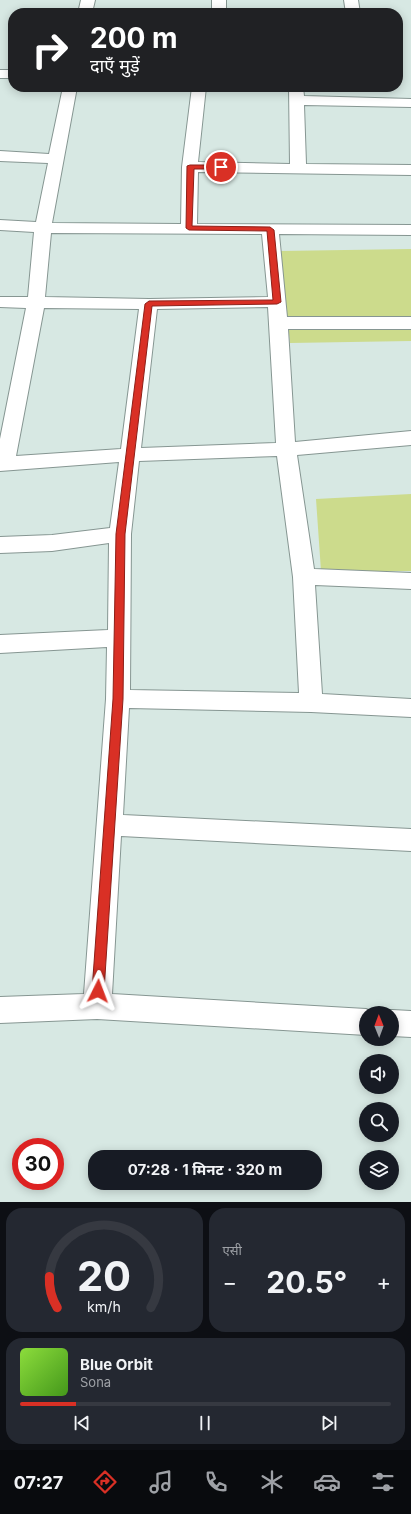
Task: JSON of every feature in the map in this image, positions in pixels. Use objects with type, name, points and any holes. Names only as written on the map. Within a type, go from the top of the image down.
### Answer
[{"type":"street","points":[[69,92],[43,228],[36,303],[3,464],[130,455],[286,448],[411,438]]},
{"type":"street","points":[[189,228],[190,166],[198,92]]},
{"type":"street","points":[[298,168],[296,93],[411,103]]},
{"type":"street","points":[[0,156],[56,159]]},
{"type":"street","points":[[190,166],[411,170]]},
{"type":"street","points":[[0,225],[43,228],[411,230]]},
{"type":"street","points":[[270,230],[277,302],[286,448],[304,577],[312,703]]},
{"type":"street","points":[[0,302],[149,304],[277,302]]},
{"type":"street","points":[[97,1006],[108,825],[118,699],[120,638],[120,534],[149,304]]},
{"type":"street","points":[[278,323],[411,323]]},
{"type":"street","points":[[0,545],[52,543],[120,534]]},
{"type":"street","points":[[304,577],[411,580]]},
{"type":"street","points":[[0,644],[120,638]]},
{"type":"street","points":[[118,699],[312,703],[411,708]]},
{"type":"street","points":[[108,825],[411,840]]},
{"type":"street","points":[[0,1010],[97,1006],[359,1022]]},
{"type":"street","points":[[399,1023],[411,1024]]},
{"type":"green space","points":[[411,249],[411,341],[290,343],[280,251]]},
{"type":"green space","points":[[411,494],[411,571],[321,571],[316,499]]},
{"type":"route","points":[[98,991],[108,825],[118,699],[120,638],[120,534],[149,304],[277,302],[270,230],[189,228],[190,166],[221,167]]}]
